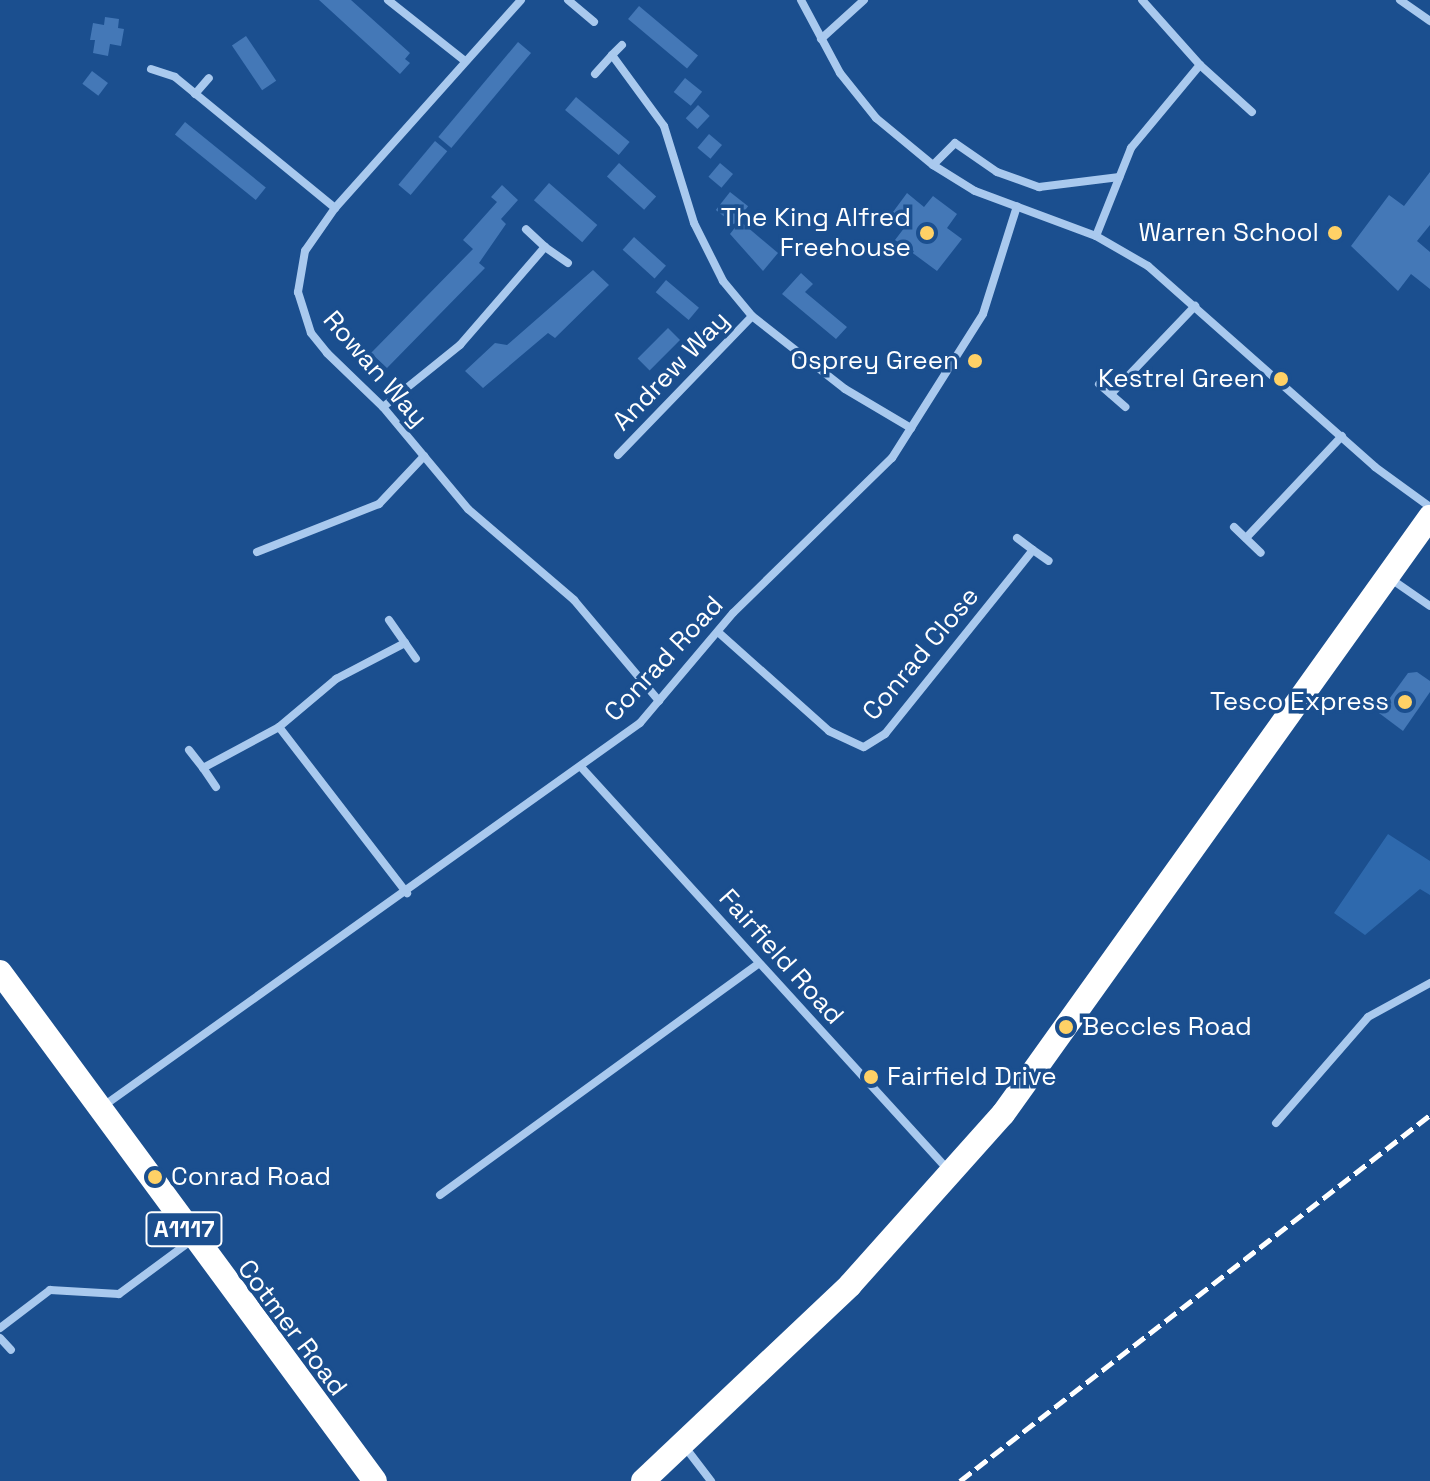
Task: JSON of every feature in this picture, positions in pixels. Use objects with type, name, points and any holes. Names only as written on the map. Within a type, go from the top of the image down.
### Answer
[{"type":"highway","points":[[643,1481],[797,1339],[952,1174],[1078,1012],[1430,517]]},
{"type":"highway","name":"Cotmer Road","points":[[0,972],[192,1240],[375,1481]]},
{"type":"street","points":[[388,0],[465,61]]},
{"type":"street","name":"Rowan Way","points":[[521,0],[335,208],[305,251],[298,274],[302,311],[327,353],[383,407],[468,509],[574,600],[659,701]]},
{"type":"street","points":[[568,0],[594,22]]},
{"type":"street","points":[[801,0],[821,39],[876,118],[933,165],[1017,206],[1096,236],[1148,266],[1342,436],[1430,507]]},
{"type":"street","points":[[821,39],[864,0]]},
{"type":"street","points":[[1142,0],[1200,65],[1252,112]]},
{"type":"street","points":[[1400,0],[1430,21]]},
{"type":"street","points":[[595,74],[622,45]]},
{"type":"street","points":[[612,55],[664,126],[694,223],[723,281],[752,316],[845,389],[911,428]]},
{"type":"street","points":[[1096,236],[1119,177],[1153,117],[1200,65]]},
{"type":"street","points":[[151,69],[195,94],[335,208]]},
{"type":"street","points":[[195,94],[209,78]]},
{"type":"street","points":[[933,165],[955,143],[997,172],[1039,187],[1119,177]]},
{"type":"street","name":"Conrad Road","points":[[97,1110],[581,767],[659,701],[792,552],[859,496],[911,428],[983,314],[1017,206]]},
{"type":"street","points":[[526,229],[568,263]]},
{"type":"street","points":[[383,407],[460,345],[545,247]]},
{"type":"street","points":[[1111,394],[1195,306]]},
{"type":"street","name":"Andrew Way","points":[[618,455],[752,316]]},
{"type":"street","points":[[1099,384],[1125,407]]},
{"type":"street","points":[[1246,538],[1342,436]]},
{"type":"street","points":[[257,552],[379,504],[424,456]]},
{"type":"street","points":[[1234,527],[1261,553]]},
{"type":"street","points":[[1017,538],[1049,561]]},
{"type":"street","name":"Conrad Close","points":[[718,632],[829,731],[864,747],[885,734],[1033,550]]},
{"type":"street","points":[[1387,576],[1430,606]]},
{"type":"street","points":[[389,620],[416,659]]},
{"type":"street","points":[[203,768],[279,727],[336,679],[405,643]]},
{"type":"street","points":[[279,727],[407,893]]},
{"type":"street","points":[[189,750],[216,787]]},
{"type":"street","name":"Fairfield Road","points":[[581,767],[952,1174]]},
{"type":"street","points":[[440,1195],[759,963]]},
{"type":"street","points":[[1276,1123],[1368,1017],[1430,983]]},
{"type":"street","points":[[0,1328],[50,1290],[119,1294],[192,1240]]},
{"type":"street","points":[[0,1338],[11,1350]]},
{"type":"street","points":[[682,1443],[711,1481]]},
{"type":"shaded area","points":[[1388,834],[1430,861],[1430,895],[1420,889],[1365,935],[1334,913]]},
{"type":"building","points":[[319,0],[351,0],[410,53],[405,59],[410,63],[400,74]]},
{"type":"building","points":[[639,6],[698,55],[687,69],[628,19]]},
{"type":"building","points":[[105,17],[119,19],[118,28],[124,29],[121,46],[110,44],[108,56],[93,53],[95,40],[90,40],[93,23],[104,25]]},
{"type":"building","points":[[246,36],[276,81],[262,90],[232,46]]},
{"type":"building","points":[[518,42],[531,53],[451,148],[438,137]]},
{"type":"building","points":[[92,71],[108,83],[98,96],[82,84]]},
{"type":"building","points":[[685,78],[702,92],[691,106],[674,92]]},
{"type":"building","points":[[576,97],[630,142],[619,155],[565,110]]},
{"type":"building","points":[[698,105],[710,116],[697,129],[686,118]]},
{"type":"building","points":[[185,122],[266,187],[256,200],[175,134]]},
{"type":"building","points":[[709,134],[722,145],[710,159],[697,148]]},
{"type":"building","points":[[435,141],[447,151],[411,195],[398,185]]},
{"type":"building","points":[[619,163],[656,196],[644,210],[607,176]]},
{"type":"building","points":[[720,163],[733,174],[721,188],[708,177]]},
{"type":"building","points":[[1430,172],[1430,225],[1417,241],[1430,252],[1430,289],[1411,274],[1398,291],[1351,246],[1389,195],[1404,206]]},
{"type":"building","points":[[549,183],[597,225],[582,242],[534,200]]},
{"type":"building","points":[[502,185],[518,200],[501,219],[506,224],[479,263],[485,268],[387,368],[371,353],[473,249],[463,240],[497,202],[491,197]]},
{"type":"building","points":[[730,192],[748,206],[734,224],[716,210]]},
{"type":"building","name":"The King Alfred Freehouse","points":[[907,193],[924,207],[933,196],[957,214],[947,228],[962,239],[937,271],[895,240],[908,223],[893,212]]},
{"type":"building","points":[[740,221],[778,253],[763,271],[730,234]]},
{"type":"building","points":[[634,237],[666,266],[655,278],[623,250]]},
{"type":"building","points":[[593,270],[609,285],[555,338],[548,333],[483,388],[465,371],[495,343],[507,345]]},
{"type":"building","points":[[801,273],[813,284],[805,292],[847,327],[836,339],[782,294]]},
{"type":"building","points":[[666,280],[699,308],[689,320],[656,292]]},
{"type":"building","points":[[668,328],[680,340],[650,370],[638,358]]},
{"type":"building","name":"Tesco Express","points":[[1417,672],[1430,681],[1430,692],[1403,731],[1379,713],[1408,673]]},
{"type":"railway","points":[[960,1481],[1430,1115]]},
{"type":"place","name":"The King Alfred Freehouse","points":[[927,233]]},
{"type":"place","name":"Warren School","points":[[1335,233]]},
{"type":"place","name":"Osprey Green","points":[[975,361]]},
{"type":"place","name":"Kestrel Green","points":[[1281,379]]},
{"type":"place","name":"Tesco Express","points":[[1405,702]]},
{"type":"place","name":"Beccles Road","points":[[1066,1027]]},
{"type":"place","name":"Fairfield Drive","points":[[871,1077]]},
{"type":"place","name":"Conrad Road","points":[[155,1177]]}]
